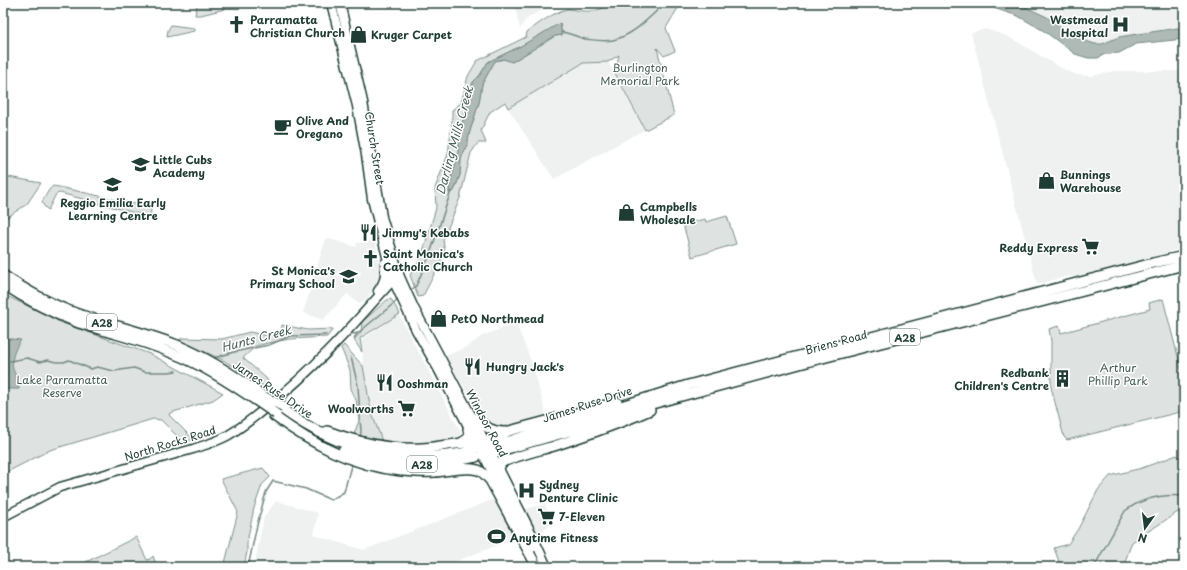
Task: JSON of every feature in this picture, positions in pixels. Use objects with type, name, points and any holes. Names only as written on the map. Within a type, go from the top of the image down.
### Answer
[{"type":"highway","name":"Briens Road","points":[[344,447],[394,462],[418,464],[450,462],[486,451],[574,430],[652,404],[688,395],[718,382],[1033,299],[1184,255]]},
{"type":"highway","name":"Briens Road","points":[[1033,299],[1184,265]]},
{"type":"highway","name":"James Ruse Drive","points":[[3,275],[29,292],[68,310],[160,339],[190,351],[220,367],[279,412],[344,447]]},
{"type":"highway","name":"James Ruse Drive","points":[[3,284],[37,305],[64,317],[157,347],[187,359],[260,398]]},
{"type":"highway","name":"Briens Road","points":[[688,385],[718,382]]},
{"type":"highway","name":"James Ruse Drive","points":[[486,451],[688,385]]},
{"type":"highway","points":[[459,470],[474,465],[478,462],[492,439],[509,431],[655,391],[688,385]]},
{"type":"highway","points":[[369,455],[394,447],[414,449],[473,443],[501,463],[514,457],[589,434],[625,421],[688,395]]},
{"type":"highway","points":[[469,414],[490,430],[497,432],[509,431]]},
{"type":"highway","points":[[459,444],[468,439],[470,434],[468,429]]},
{"type":"highway","points":[[344,447],[369,455],[386,469],[418,472],[478,470],[483,473],[490,480],[537,567]]},
{"type":"highway","points":[[486,451],[502,457],[514,457]]},
{"type":"main road","name":"Church Street","points":[[332,3],[369,154],[400,294]]},
{"type":"main road","name":"Church Street","points":[[340,3],[363,102],[369,154],[372,200],[385,252],[397,279]]},
{"type":"main road","points":[[342,13],[346,3]]},
{"type":"main road","name":"North Rocks Road","points":[[372,303],[386,277],[385,252]]},
{"type":"main road","name":"North Rocks Road","points":[[3,516],[60,487],[193,449],[227,436],[250,421],[299,380],[316,364],[372,303],[397,279]]},
{"type":"main road","points":[[372,303],[387,294],[400,294],[406,305]]},
{"type":"main road","name":"Windsor Road","points":[[400,294],[469,414],[486,451],[531,532],[547,567]]},
{"type":"main road","name":"Windsor Road","points":[[406,305],[416,330],[433,359],[468,429],[486,451],[489,468],[541,567]]},
{"type":"shaded area","points":[[514,3],[558,3],[530,16],[520,29]]},
{"type":"shaded area","points":[[978,3],[1017,3],[1047,17],[1076,38],[1095,44],[1102,44],[1119,37],[1178,28],[1184,28],[1184,39],[1136,44],[1119,53],[1105,54],[1098,58],[1088,58],[1075,54],[1044,31],[1018,16]]},
{"type":"shaded area","name":"Westmead Hospital","points":[[1017,3],[1184,3],[1184,28],[1113,39],[1101,44],[1095,44],[1076,38],[1047,17]]},
{"type":"shaded area","points":[[560,23],[562,35],[555,36],[512,62],[504,59],[495,61],[482,84],[479,103],[467,145],[461,159],[460,175],[454,191],[449,193],[450,182],[458,155],[459,136],[473,82],[480,75],[488,62],[521,46]]},
{"type":"shaded area","points":[[985,29],[1007,36],[1063,69],[1077,75],[1091,76],[1114,71],[1184,71],[1184,248],[1076,277],[1070,276],[1037,284],[971,33]]},
{"type":"shaded area","points":[[608,62],[644,130],[554,179],[508,108],[583,63]]},
{"type":"shaded area","name":"St Monica's Primary School","points":[[326,238],[357,247],[356,243],[375,241],[381,273],[377,287],[362,303],[358,303],[347,294],[323,320],[303,313]]},
{"type":"shaded area","points":[[399,315],[463,436],[458,439],[416,444],[382,441],[371,411],[363,366],[362,339]]},
{"type":"shaded area","points":[[516,323],[533,366],[546,414],[499,428],[493,426],[480,415],[446,356],[468,346],[482,336]]},
{"type":"shaded area","points":[[3,338],[21,340],[14,352],[12,361],[13,370],[18,381],[19,389],[3,389]]},
{"type":"shaded area","points":[[495,499],[516,538],[441,567],[254,567],[264,517],[276,501],[318,513],[314,535],[364,550]]},
{"type":"shaded area","name":"7-Eleven","points":[[545,504],[553,524],[535,535],[525,509]]},
{"type":"green space","points":[[197,3],[223,3],[225,9],[195,15]]},
{"type":"green space","name":"Burlington Memorial Park","points":[[612,3],[681,3],[666,28],[675,51],[664,56],[657,48],[674,115],[645,130],[615,73],[619,55],[608,62],[583,63],[508,108],[505,102],[490,112],[481,130],[486,143],[478,143],[471,153],[460,198],[443,240],[445,253],[423,296],[418,297],[410,275],[421,258],[436,208],[435,188],[448,154],[452,110],[461,103],[468,76],[477,61],[526,37],[527,32],[557,13],[567,9],[581,11],[598,10]],"holes":[[[560,24],[562,35],[555,36],[512,62],[504,59],[495,61],[482,84],[479,103],[467,145],[461,159],[460,175],[454,191],[449,193],[450,182],[458,155],[459,136],[473,82],[480,75],[488,62],[521,46]]]},
{"type":"green space","points":[[171,25],[194,28],[194,31],[167,37],[168,30]]},
{"type":"green space","points":[[3,176],[41,183],[27,204],[3,220]]},
{"type":"green space","points":[[53,186],[149,207],[151,210],[150,217],[60,193],[56,194],[48,210],[42,202]]},
{"type":"green space","points":[[727,216],[736,244],[692,257],[683,224],[705,219],[706,222]]},
{"type":"green space","name":"Lake Parramatta Reserve","points":[[3,294],[62,323],[150,354],[223,393],[213,400],[170,413],[169,415],[194,439],[182,443],[182,441],[161,420],[153,419],[50,450],[3,474]]},
{"type":"green space","points":[[391,299],[400,314],[360,338],[362,352],[354,340],[361,332],[362,322],[387,300]]},
{"type":"green space","name":"Arthur Phillip Park","points":[[1163,299],[1184,380],[1184,411],[1067,440],[1064,437],[1051,387],[1051,341],[1049,329],[1059,326],[1061,333],[1150,309],[1149,303]]},
{"type":"green space","points":[[282,325],[308,330],[333,329],[327,337],[290,339],[256,346],[243,358],[267,379],[270,390],[223,360],[179,340],[182,338],[222,339],[250,332],[267,336],[281,333]]},
{"type":"green space","points":[[344,345],[363,366],[371,411],[382,441],[368,439],[354,434],[359,421],[356,400],[351,389],[350,370],[341,348]]},
{"type":"green space","points":[[1177,455],[1184,462],[1184,514],[1178,512],[1132,542],[1123,567],[1061,567],[1054,548],[1068,544],[1078,529],[1098,490],[1110,476],[1142,468]]},
{"type":"green space","points":[[263,468],[270,477],[262,485],[254,508],[247,542],[244,567],[224,567],[238,512],[221,479]]},
{"type":"green space","points":[[136,537],[147,560],[153,556],[157,567],[76,567]]},
{"type":"waterway","name":"Darling Mills Creek","points":[[561,32],[585,39],[603,41],[621,38],[635,30],[665,3]]},
{"type":"waterway","name":"Darling Mills Creek","points":[[409,292],[416,286],[430,254],[451,191]]},
{"type":"waterway","name":"Darling Mills Creek","points":[[354,338],[398,300]]},
{"type":"waterway","name":"Darling Mills Creek","points":[[353,334],[358,333]]},
{"type":"waterway","name":"Hunts Creek","points":[[214,358],[234,352],[269,345],[290,336],[326,335]]},
{"type":"waterway","name":"Darling Mills Creek","points":[[351,357],[358,386],[361,432],[360,438]]},
{"type":"waterway","name":"Hunts Creek","points":[[10,361],[27,358],[40,362],[48,360],[64,362],[69,360],[91,369],[97,367],[114,371],[134,368],[145,372],[176,371]]},
{"type":"waterway","name":"Darling Mills Creek","points":[[248,567],[266,492],[273,481],[306,489],[331,500],[344,492],[352,462]]},
{"type":"waterway","points":[[1094,567],[1125,511],[1139,503],[1153,498],[1161,496],[1184,496]]},
{"type":"place","name":"Parramatta Christian Church","points":[[237,25]]},
{"type":"place","name":"Westmead Hospital","points":[[1121,25]]},
{"type":"place","name":"Kruger Carpet","points":[[358,34]]},
{"type":"place","name":"Olive And Oregano","points":[[283,126]]},
{"type":"place","name":"Little Cubs Academy","points":[[140,165]]},
{"type":"place","name":"Bunnings Warehouse","points":[[1047,180]]},
{"type":"place","name":"Reggio Emilia Early Learning Centre","points":[[113,184]]},
{"type":"place","name":"Campbells Wholesale","points":[[627,212]]},
{"type":"place","name":"Jimmy's Kebabs","points":[[369,232]]},
{"type":"place","name":"Reddy Express","points":[[1091,247]]},
{"type":"place","name":"Saint Monica's Catholic Church","points":[[370,259]]},
{"type":"place","name":"St Monica's Primary School","points":[[348,276]]},
{"type":"place","name":"PetO Northmead","points":[[438,318]]},
{"type":"place","name":"Hungry Jack's","points":[[473,366]]},
{"type":"place","name":"Redbank Children's Centre","points":[[1062,378]]},
{"type":"place","name":"Ooshman","points":[[384,383]]},
{"type":"place","name":"Woolworths","points":[[407,408]]},
{"type":"place","name":"Sydney Denture Clinic","points":[[526,490]]},
{"type":"place","name":"7-Eleven","points":[[546,516]]},
{"type":"place","name":"Anytime Fitness","points":[[497,537]]}]
